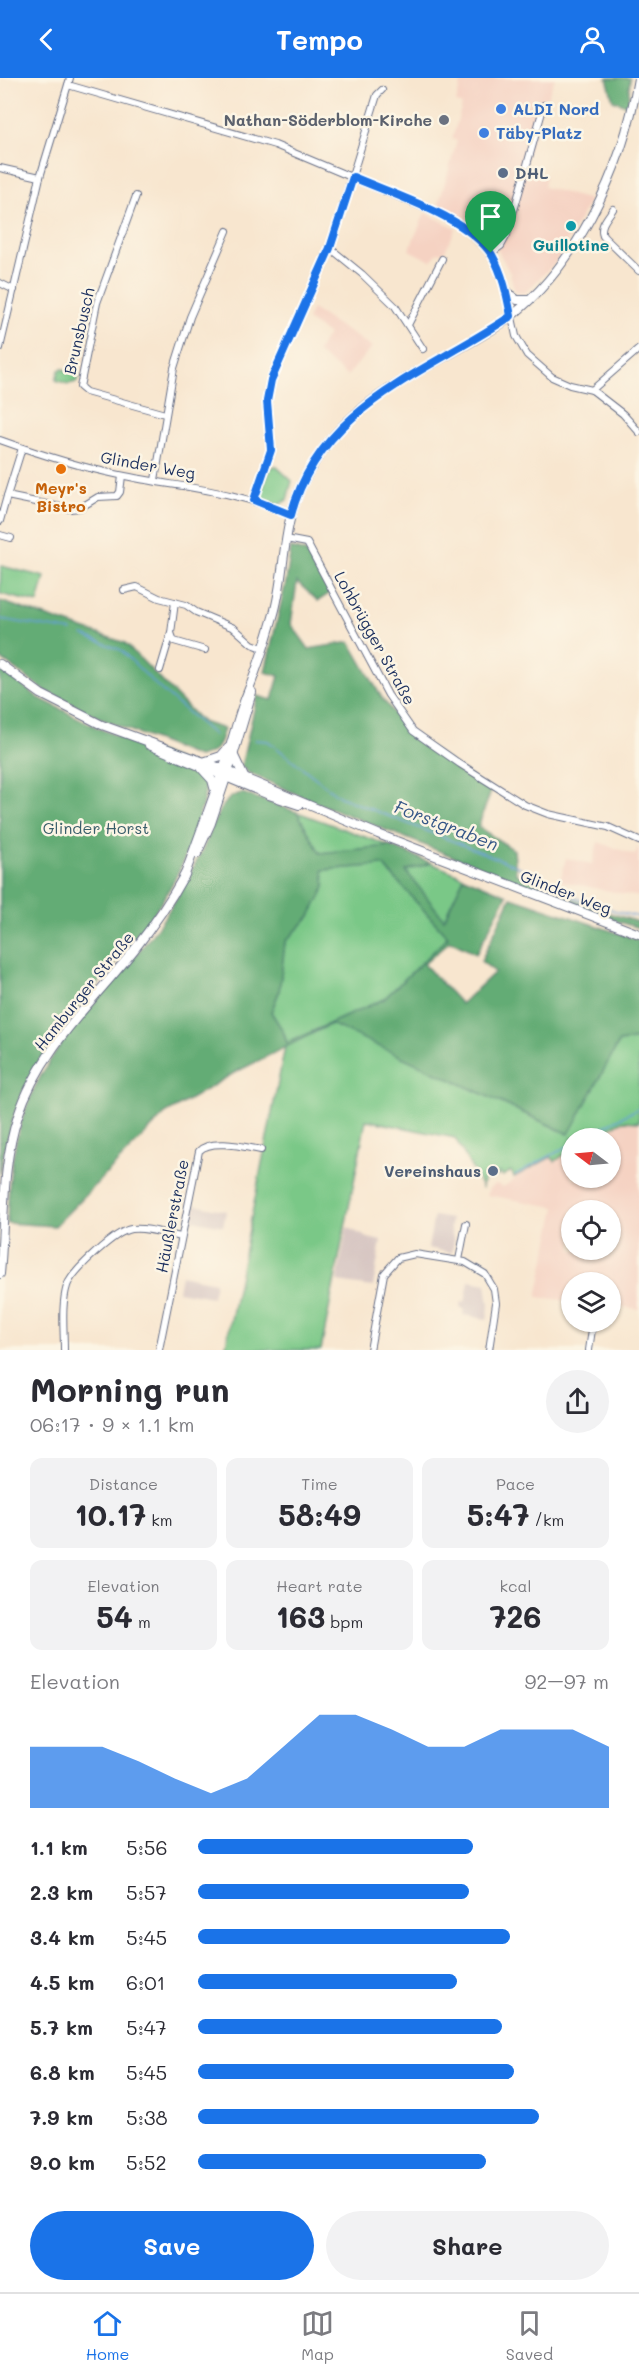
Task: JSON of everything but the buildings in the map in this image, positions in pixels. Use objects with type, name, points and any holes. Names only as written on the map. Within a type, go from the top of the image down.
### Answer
[{"type":"main road","name":"Hamburger Straße","points":[[224,773],[234,754],[251,700],[253,683],[278,600],[291,515],[303,482],[317,458],[351,418],[380,395],[511,316],[550,279],[566,259],[609,178],[634,101],[638,78]]},
{"type":"main road","points":[[507,292],[517,300],[530,300]]},
{"type":"main road","name":"Glinder Weg","points":[[0,664],[41,694],[102,725],[201,763],[288,802],[315,809],[639,934]]},
{"type":"main road","name":"Hamburger Straße","points":[[0,1274],[7,1160],[23,1102],[39,1071],[60,1039],[152,927],[184,877],[202,844],[245,699],[253,683]]},
{"type":"main road","points":[[232,742],[220,756],[201,763],[218,793],[243,781],[234,754]]},
{"type":"street","points":[[0,348],[40,177],[69,81],[263,141],[353,177],[460,225],[475,236],[491,253],[507,292],[520,346],[536,365],[560,381],[592,390],[623,414],[639,432]]},
{"type":"street","points":[[254,500],[271,455],[267,401],[271,380],[330,248],[377,95],[382,90]]},
{"type":"street","points":[[491,253],[501,246],[507,235],[544,105]]},
{"type":"street","points":[[0,168],[40,177]]},
{"type":"street","name":"Brunsbusch","points":[[136,196],[97,303],[80,387],[86,392],[165,414]]},
{"type":"street","points":[[613,209],[602,226],[603,236],[639,271]]},
{"type":"street","points":[[155,480],[174,368],[190,316],[227,231]]},
{"type":"street","points":[[330,248],[362,274],[395,306],[423,349]]},
{"type":"street","points":[[408,325],[442,259]]},
{"type":"street","points":[[0,283],[14,290]]},
{"type":"street","points":[[592,390],[639,350]]},
{"type":"street","name":"Glinder Weg","points":[[0,440],[81,466],[122,476],[219,491],[254,500],[291,515]]},
{"type":"street","points":[[0,521],[22,448]]},
{"type":"street","points":[[7,496],[75,509],[92,499],[117,496],[120,492],[122,476]]},
{"type":"street","points":[[0,535],[11,537]]},
{"type":"street","name":"Lohbrügger Straße","points":[[286,539],[307,543],[388,695],[413,731],[525,805],[548,814],[608,827],[639,841]]},
{"type":"street","points":[[124,590],[137,587],[159,598],[186,605],[196,612],[234,628],[252,644],[263,648]]},
{"type":"street","points":[[160,670],[171,633],[175,602]]},
{"type":"street","points":[[171,633],[174,641],[205,650]]},
{"type":"street","name":"Häußlerstraße","points":[[159,1350],[198,1155],[202,1147],[225,1144],[261,1150]]},
{"type":"street","points":[[459,1260],[466,1224]]},
{"type":"street","points":[[64,1350],[66,1293],[71,1278],[78,1270],[125,1230],[139,1229],[181,1237]]},
{"type":"street","points":[[459,1232],[462,1242]]},
{"type":"street","points":[[370,1350],[382,1281],[391,1264],[404,1256],[413,1254],[459,1260],[482,1270],[494,1289],[496,1307],[489,1350]]},
{"type":"street","points":[[589,1350],[592,1332]]},
{"type":"shaded area","points":[[462,78],[555,78],[548,96],[543,99],[524,169],[546,176],[544,187],[590,200],[555,263],[525,293],[518,293],[514,289],[510,273],[495,245],[481,231],[438,207],[457,141],[452,139],[462,105],[456,103]]},
{"type":"shaded area","points":[[425,213],[456,228],[444,253],[438,252],[431,261],[409,250]]},
{"type":"shaded area","points":[[312,309],[372,347],[347,376],[317,352],[328,334],[307,320]]},
{"type":"shaded area","points":[[598,842],[635,855],[639,845],[639,897],[560,881],[566,858],[592,864]]},
{"type":"shaded area","points":[[623,1121],[639,1122],[639,1309],[621,1307],[621,1272],[561,1272],[561,1300],[537,1297],[556,1207],[487,1195],[489,1188],[496,1184],[503,1187],[515,1179],[514,1177],[552,1157],[554,1160],[561,1156],[561,1188],[621,1188],[621,1128],[610,1128]]},
{"type":"shaded area","points":[[195,1204],[226,1211],[223,1226],[192,1220]]},
{"type":"shaded area","points":[[434,1216],[451,1219],[450,1228],[454,1241],[452,1253],[428,1248]]},
{"type":"shaded area","points":[[347,1227],[368,1238],[381,1241],[373,1287],[337,1282]]},
{"type":"shaded area","points":[[181,1275],[215,1282],[212,1297],[178,1291]]},
{"type":"shaded area","points":[[469,1281],[486,1284],[489,1305],[487,1319],[463,1315],[464,1309],[460,1308],[461,1302],[465,1303]]},
{"type":"green space","points":[[607,78],[630,78],[628,106],[613,100]]},
{"type":"green space","points":[[59,370],[78,373],[77,382],[68,384],[56,380]]},
{"type":"green space","points":[[276,466],[292,481],[287,500],[279,505],[263,499],[261,492],[271,467]]},
{"type":"green space","points":[[291,548],[307,553],[330,593],[318,601],[297,582],[291,624],[309,649],[350,642],[382,698],[408,732],[491,791],[478,827],[514,850],[516,874],[598,910],[639,922],[639,928],[616,921],[315,802],[249,773],[241,767],[257,696],[272,700],[279,676],[265,672],[286,582]]},
{"type":"green space","points":[[1,566],[45,577],[38,603],[0,594]]},
{"type":"green space","points":[[0,601],[125,643],[202,722],[224,729],[217,748],[198,757],[104,720],[44,690],[0,658]]},
{"type":"green space","name":"Glinder Horst","points":[[0,669],[39,698],[100,729],[196,767],[204,779],[205,788],[197,823],[184,859],[168,891],[128,948],[61,1030],[25,1087],[14,1116],[0,1175]]},
{"type":"green space","points":[[242,793],[297,812],[320,853],[390,846],[431,863],[406,871],[444,919],[464,877],[507,895],[476,954],[450,941],[424,964],[461,1004],[495,972],[481,961],[511,897],[639,940],[639,1039],[619,1042],[572,1128],[561,1128],[561,1130],[331,1024],[234,1073],[165,1114],[55,1226],[7,1223],[13,1154],[21,1121],[34,1089],[66,1038],[162,921],[198,859],[219,812],[233,796]],"holes":[[[383,865],[448,937],[384,999],[287,1043],[283,1031],[271,1012],[279,992],[285,942],[310,916],[325,887],[323,870]]]},
{"type":"green space","points":[[297,812],[390,846],[320,853]]},
{"type":"green space","points":[[431,863],[464,877],[444,920],[405,871]]},
{"type":"green space","points":[[383,865],[448,937],[384,999],[331,1023],[561,1131],[561,1157],[555,1161],[551,1157],[514,1177],[511,1171],[503,1176],[499,1172],[498,1176],[484,1175],[482,1187],[455,1138],[366,1120],[321,1350],[225,1350],[285,1047],[320,1029],[287,1043],[283,1031],[271,1012],[279,992],[285,942],[310,916],[323,870]]},
{"type":"green space","points":[[639,1039],[639,1122],[623,1121],[610,1128],[571,1128],[619,1042]]},
{"type":"waterway","name":"Forstgraben","points":[[0,619],[72,631]]},
{"type":"waterway","name":"Forstgraben","points":[[83,635],[121,650],[159,688],[214,735]]},
{"type":"waterway","name":"Forstgraben","points":[[255,740],[268,741],[340,797],[519,867],[547,884],[581,900],[588,900],[618,912],[639,917]]},
{"type":"waterway","points":[[601,1128],[639,1108]]},
{"type":"waterway","points":[[515,1175],[561,1150]]},
{"type":"place","name":"ALDI Nord","points":[[501,109]]},
{"type":"place","name":"Nathan-Söderblom-Kirche","points":[[444,120]]},
{"type":"place","name":"Täby-Platz","points":[[484,133]]},
{"type":"place","name":"DHL","points":[[503,173]]},
{"type":"place","name":"Guillotine","points":[[571,226]]},
{"type":"place","name":"Meyr's Bistro","points":[[61,469]]},
{"type":"place","name":"Vereinshaus","points":[[493,1171]]},
{"type":"route","points":[[353,177],[460,225],[483,243],[491,253],[504,281],[511,316],[380,395],[351,418],[338,430],[317,458],[303,482],[291,515],[254,500],[271,455],[267,401],[271,380],[330,248],[353,177]]}]
